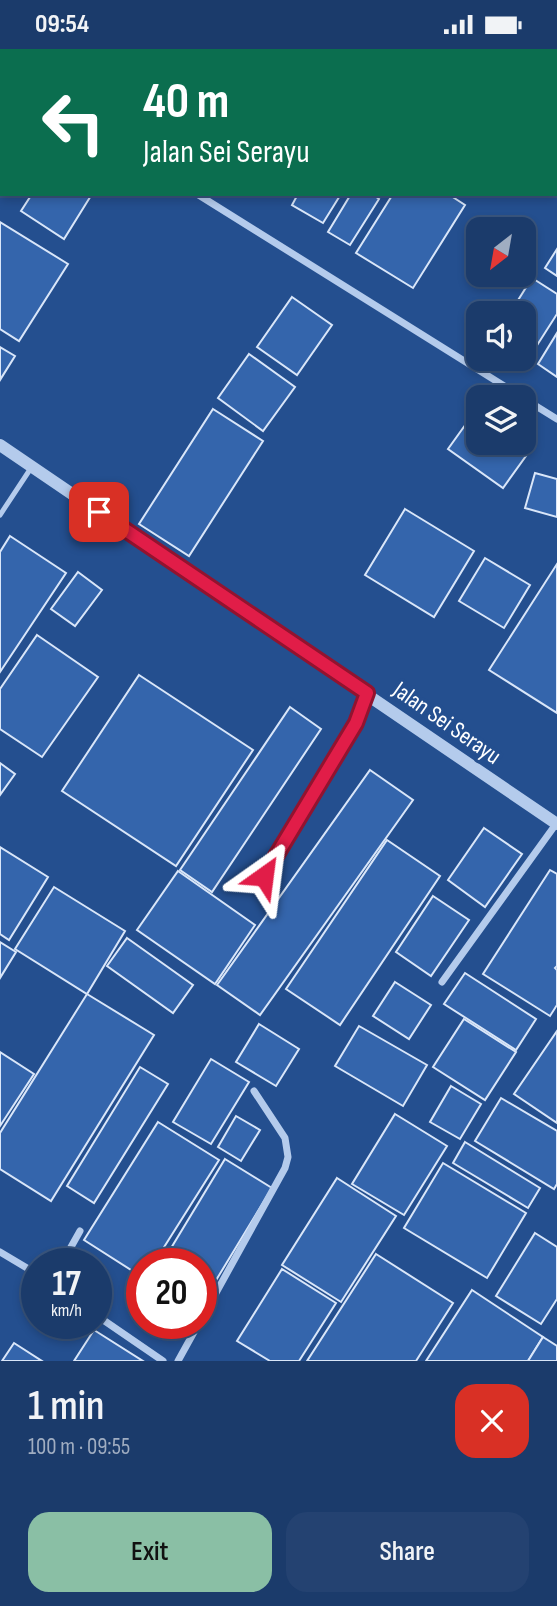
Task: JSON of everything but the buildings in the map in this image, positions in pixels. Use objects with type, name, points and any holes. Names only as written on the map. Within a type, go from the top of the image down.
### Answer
[{"type":"street","points":[[200,196],[501,385]]},
{"type":"street","points":[[536,406],[557,419]]},
{"type":"street","name":"Jalan Sei Serayu","points":[[0,445],[557,824]]},
{"type":"street","points":[[442,982],[557,824]]},
{"type":"street","points":[[217,1290],[285,1168],[288,1157],[285,1139],[254,1091]]},
{"type":"street","points":[[70,1248],[80,1231]]},
{"type":"street","points":[[0,1252],[21,1265]]},
{"type":"street","points":[[112,1326],[163,1361]]},
{"type":"street","points":[[178,1361],[190,1339]]},
{"type":"lane","points":[[0,515],[32,467]]},
{"type":"lane","points":[[264,876],[356,723],[367,693]]},
{"type":"route","points":[[99,512],[367,693],[356,723],[264,876]]}]
